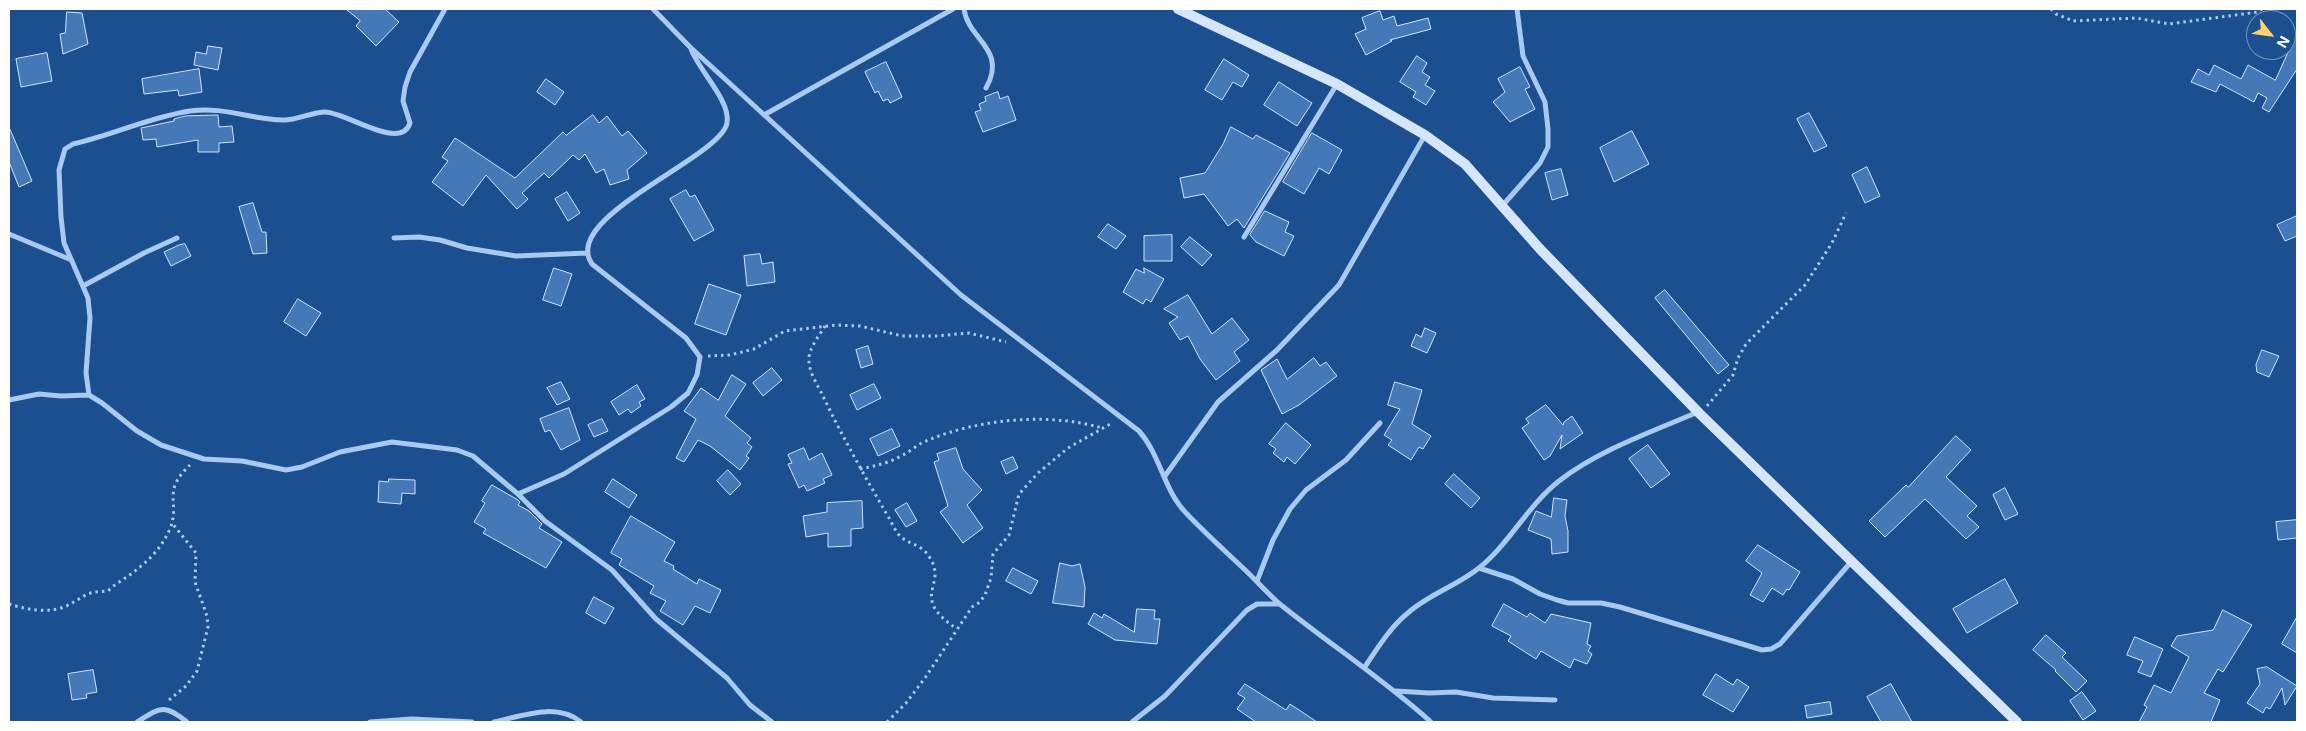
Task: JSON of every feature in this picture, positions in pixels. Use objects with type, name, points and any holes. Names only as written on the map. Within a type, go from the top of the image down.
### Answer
[{"type":"street","points":[[89,395],[86,374],[90,318],[88,298],[69,259],[64,244],[59,170],[65,149],[73,144],[166,114],[193,110],[224,110],[284,120],[304,118],[324,112],[350,118],[388,134],[402,134],[410,123],[403,101],[410,72],[445,9]]},
{"type":"street","points":[[653,9],[764,115],[961,295],[1139,431],[1150,443],[1165,476],[1169,492],[1184,511],[1279,604],[1396,691],[1431,722]]},
{"type":"street","points":[[764,115],[953,9]]},
{"type":"street","points":[[964,9],[992,59],[993,70],[986,88]]},
{"type":"street","points":[[1178,9],[1337,84],[1425,134],[1465,164],[1540,249],[1699,413],[2017,722]]},
{"type":"street","points":[[1503,205],[1540,163],[1548,148],[1548,129],[1544,102],[1523,56],[1517,9]]},
{"type":"street","points":[[518,494],[564,474],[671,408],[688,393],[697,375],[700,357],[686,338],[592,264],[587,253],[591,236],[608,217],[706,146],[725,129],[728,122],[725,106],[695,62],[690,46]]},
{"type":"street","points":[[1244,237],[1337,84]]},
{"type":"street","points":[[1165,476],[1218,402],[1238,382],[1277,350],[1339,285],[1425,134]]},
{"type":"street","points":[[9,234],[69,259]]},
{"type":"street","points":[[394,238],[419,237],[440,240],[467,248],[516,256],[587,253]]},
{"type":"street","points":[[83,286],[144,253],[177,238]]},
{"type":"street","points":[[9,400],[39,394],[61,396],[89,395],[147,439],[161,445],[198,457],[286,470],[302,467],[340,452],[392,442],[456,450],[473,456],[518,494],[546,521],[612,570],[656,619],[727,678],[761,716],[772,722]]},
{"type":"street","points":[[1364,668],[1389,633],[1408,612],[1479,568],[1514,531],[1541,498],[1559,481],[1628,441],[1699,413]]},
{"type":"street","points":[[1257,581],[1273,540],[1290,509],[1306,490],[1346,460],[1380,423]]},
{"type":"street","points":[[1479,568],[1514,579],[1540,594],[1557,600],[1568,603],[1601,604],[1620,607],[1762,650],[1771,649],[1780,644],[1852,561]]},
{"type":"street","points":[[1132,722],[1166,696],[1247,610],[1257,604],[1279,604]]},
{"type":"street","points":[[1396,691],[1456,692],[1492,698],[1555,700]]},
{"type":"street","points":[[137,722],[165,708],[173,711],[187,722]]},
{"type":"street","points":[[494,722],[546,712],[564,713],[580,722]]},
{"type":"street","points":[[757,722],[761,716]]},
{"type":"street","points":[[370,722],[412,719],[472,722]]},
{"type":"path","points":[[2052,9],[2056,14],[2073,21],[2136,18],[2168,24],[2258,12],[2262,9]]},
{"type":"path","points":[[1699,413],[1733,375],[1738,358],[1746,344],[1806,286],[1832,243],[1846,213]]},
{"type":"path","points":[[700,357],[738,353],[754,349],[785,331],[836,325],[860,326],[902,336],[936,336],[969,333],[1002,343],[1021,340]]},
{"type":"path","points":[[825,326],[811,349],[809,361],[814,378],[860,469],[900,536],[918,544],[931,558],[935,571],[931,590],[933,606],[948,623],[958,628]]},
{"type":"path","points":[[860,469],[880,466],[905,455],[923,442],[961,428],[992,423],[1054,418],[1079,421],[1103,428]]},
{"type":"path","points":[[887,722],[906,703],[972,607],[980,602],[985,595],[990,578],[993,554],[1009,536],[1019,494],[1038,473],[1068,448],[1122,418]]},
{"type":"path","points":[[9,604],[42,611],[62,608],[98,590],[106,591],[146,564],[160,547],[170,530],[174,484],[180,474],[198,457]]},
{"type":"path","points":[[165,708],[168,701],[186,686],[197,671],[208,627],[207,616],[195,582],[196,553],[171,522]]},
{"type":"building","points":[[346,9],[385,9],[399,22],[376,46],[356,26],[360,21]]},
{"type":"building","points":[[1380,11],[1383,20],[1394,16],[1397,26],[1428,18],[1431,29],[1390,40],[1392,41],[1366,55],[1355,34],[1366,29],[1362,18]]},
{"type":"building","points":[[67,12],[82,13],[88,44],[63,54],[60,34],[65,33]]},
{"type":"building","points":[[2297,33],[2297,69],[2269,112],[2262,108],[2267,98],[2258,93],[2254,102],[2220,84],[2216,92],[2191,82],[2198,69],[2209,75],[2214,65],[2241,79],[2248,65],[2275,80],[2284,60],[2296,60]]},
{"type":"building","points":[[208,46],[222,48],[218,70],[194,65],[196,52],[206,54]]},
{"type":"building","points":[[47,53],[52,81],[21,87],[16,59]]},
{"type":"building","points":[[1417,56],[1427,63],[1422,72],[1430,77],[1425,85],[1435,91],[1426,105],[1413,97],[1416,92],[1400,82]]},
{"type":"building","points":[[1224,59],[1249,75],[1242,87],[1233,82],[1222,100],[1205,90]]},
{"type":"building","points":[[886,62],[902,97],[890,103],[888,99],[883,101],[878,91],[875,93],[865,72]]},
{"type":"building","points":[[1520,67],[1530,87],[1525,89],[1535,109],[1510,122],[1493,102],[1505,92],[1498,79]]},
{"type":"building","points":[[199,69],[202,92],[179,96],[178,90],[144,94],[142,79]]},
{"type":"building","points":[[546,79],[564,92],[555,105],[537,92]]},
{"type":"building","points":[[1279,82],[1312,103],[1297,126],[1264,105]]},
{"type":"building","points":[[998,92],[1000,99],[1008,96],[1016,120],[983,132],[975,112],[981,110],[979,104],[986,101],[985,97]]},
{"type":"building","points":[[1809,113],[1827,146],[1814,152],[1797,119]]},
{"type":"building","points":[[218,115],[219,127],[232,126],[234,142],[219,143],[219,152],[198,152],[198,140],[157,147],[156,139],[143,140],[141,128],[174,121],[174,119],[185,116]]},
{"type":"building","points":[[593,115],[599,123],[607,116],[622,136],[628,131],[647,153],[627,170],[629,179],[610,185],[604,169],[596,173],[585,154],[579,160],[573,155],[549,178],[544,173],[522,193],[528,199],[517,209],[486,175],[463,206],[432,182],[448,161],[442,157],[455,138],[515,178],[563,132],[566,135]]},
{"type":"building","points":[[9,127],[32,181],[19,187],[9,162]]},
{"type":"building","points":[[1231,127],[1253,139],[1256,135],[1290,153],[1244,228],[1237,219],[1228,226],[1204,194],[1184,198],[1180,178],[1205,173]]},
{"type":"building","points":[[1632,131],[1649,164],[1614,182],[1600,148]]},
{"type":"building","points":[[1312,133],[1342,150],[1329,174],[1319,168],[1304,194],[1283,182]]},
{"type":"building","points":[[1867,167],[1880,196],[1865,203],[1852,175]]},
{"type":"building","points":[[1561,169],[1568,195],[1552,200],[1545,173]]},
{"type":"building","points":[[686,190],[690,197],[695,195],[714,230],[694,241],[670,199]]},
{"type":"building","points":[[567,192],[580,213],[568,221],[555,199]]},
{"type":"building","points":[[253,203],[262,232],[266,232],[267,253],[253,254],[239,207]]},
{"type":"building","points":[[1265,211],[1289,222],[1285,232],[1294,236],[1284,256],[1256,242],[1250,235]]},
{"type":"building","points":[[2297,216],[2297,236],[2285,241],[2277,225]]},
{"type":"building","points":[[1108,224],[1126,236],[1116,249],[1098,237]]},
{"type":"building","points":[[1172,235],[1172,261],[1144,261],[1144,236]]},
{"type":"building","points":[[1190,237],[1212,255],[1202,266],[1181,247]]},
{"type":"building","points":[[185,244],[191,256],[171,266],[164,252]]},
{"type":"building","points":[[760,254],[762,264],[773,262],[775,282],[747,286],[744,256]]},
{"type":"building","points":[[554,268],[572,274],[561,306],[543,300]]},
{"type":"building","points":[[1144,268],[1164,279],[1151,302],[1146,299],[1143,304],[1123,292],[1136,269],[1144,273]]},
{"type":"building","points":[[709,284],[741,295],[726,335],[695,324]]},
{"type":"building","points":[[1665,290],[1729,365],[1718,374],[1655,298]]},
{"type":"building","points":[[1188,295],[1212,334],[1232,318],[1249,340],[1234,352],[1240,361],[1216,380],[1200,359],[1188,336],[1180,340],[1169,323],[1178,317],[1164,309]]},
{"type":"building","points":[[298,299],[321,313],[306,336],[284,322]]},
{"type":"building","points":[[1425,328],[1436,333],[1427,353],[1411,346],[1416,334],[1421,337]]},
{"type":"building","points":[[868,346],[873,364],[861,368],[856,350]]},
{"type":"building","points":[[2262,350],[2279,356],[2269,377],[2257,372],[2256,365]]},
{"type":"building","points":[[1314,358],[1320,366],[1326,362],[1337,376],[1299,405],[1282,414],[1261,370],[1277,359],[1287,379]]},
{"type":"building","points":[[772,368],[782,380],[763,396],[753,383]]},
{"type":"building","points":[[732,375],[746,384],[725,416],[751,438],[747,443],[752,447],[746,456],[749,458],[740,470],[710,446],[698,440],[684,462],[676,458],[696,419],[684,411],[701,388],[718,400]]},
{"type":"building","points":[[561,382],[570,399],[557,405],[547,388]]},
{"type":"building","points":[[1395,382],[1422,390],[1412,424],[1431,436],[1423,449],[1419,447],[1411,460],[1388,445],[1392,440],[1384,435],[1400,409],[1388,405]]},
{"type":"building","points":[[874,384],[881,398],[857,410],[850,395]]},
{"type":"building","points":[[637,385],[645,399],[639,402],[641,406],[631,413],[628,409],[619,415],[611,402]]},
{"type":"building","points":[[1546,405],[1563,425],[1572,416],[1583,433],[1560,449],[1562,435],[1550,456],[1544,460],[1522,428],[1529,423],[1526,419]]},
{"type":"building","points":[[569,408],[580,440],[561,450],[550,430],[545,432],[540,419]]},
{"type":"building","points":[[602,419],[608,431],[594,437],[588,425]]},
{"type":"building","points":[[1286,423],[1311,445],[1295,464],[1287,457],[1284,462],[1273,453],[1276,449],[1269,444]]},
{"type":"building","points":[[892,429],[900,446],[878,456],[870,439]]},
{"type":"building","points":[[1956,436],[1971,450],[1946,477],[1977,506],[1967,516],[1979,527],[1966,539],[1925,499],[1885,537],[1869,521],[1906,485],[1908,487]]},
{"type":"building","points":[[1648,445],[1670,474],[1651,488],[1629,459]]},
{"type":"building","points":[[804,448],[809,460],[822,453],[832,475],[823,479],[825,483],[807,491],[804,485],[799,488],[788,464],[792,463],[788,455]]},
{"type":"building","points":[[956,448],[963,469],[982,490],[967,505],[983,528],[963,543],[940,512],[948,506],[934,462],[939,460],[937,454]]},
{"type":"building","points":[[1013,457],[1018,468],[1006,474],[1001,462]]},
{"type":"building","points":[[728,470],[741,484],[730,495],[717,481]]},
{"type":"building","points":[[1454,474],[1480,498],[1471,508],[1445,484]]},
{"type":"building","points":[[389,479],[415,480],[415,494],[402,493],[401,504],[378,502],[379,481],[388,482]]},
{"type":"building","points":[[613,479],[637,495],[629,508],[605,492]]},
{"type":"building","points":[[492,485],[518,500],[520,502],[518,505],[529,511],[542,524],[539,528],[562,542],[546,568],[483,533],[486,529],[474,522],[485,503],[482,501]]},
{"type":"building","points":[[2005,488],[2018,514],[2005,520],[1993,495]]},
{"type":"building","points":[[1554,498],[1567,500],[1565,516],[1568,531],[1568,552],[1552,554],[1551,539],[1528,530],[1536,511],[1551,517]]},
{"type":"building","points":[[862,501],[863,528],[851,529],[851,546],[828,547],[828,533],[806,537],[803,516],[827,512],[827,503]]},
{"type":"building","points":[[907,503],[917,521],[906,527],[895,510]]},
{"type":"building","points":[[631,516],[675,542],[664,561],[674,566],[673,569],[697,584],[699,579],[721,590],[710,613],[695,606],[683,625],[660,611],[666,601],[650,593],[654,586],[619,565],[622,559],[611,553]]},
{"type":"building","points":[[2297,520],[2297,538],[2278,540],[2276,522]]},
{"type":"building","points":[[1758,545],[1800,572],[1789,590],[1787,589],[1783,595],[1772,588],[1763,602],[1750,595],[1762,573],[1746,561]]},
{"type":"building","points":[[1060,563],[1072,566],[1080,564],[1085,587],[1084,607],[1053,603]]},
{"type":"building","points":[[1013,568],[1038,581],[1031,594],[1006,581]]},
{"type":"building","points":[[2005,579],[2018,603],[1967,633],[1953,609]]},
{"type":"building","points":[[594,597],[614,608],[605,624],[586,613]]},
{"type":"building","points":[[1504,604],[1527,617],[1530,613],[1545,623],[1551,614],[1591,623],[1587,644],[1591,646],[1588,651],[1592,654],[1587,664],[1574,659],[1570,668],[1541,651],[1536,659],[1508,641],[1511,636],[1492,626]]},
{"type":"building","points":[[1137,609],[1155,610],[1154,619],[1160,619],[1157,644],[1115,640],[1088,624],[1094,613],[1102,618],[1104,614],[1134,632]]},
{"type":"building","points":[[2223,610],[2252,625],[2223,672],[2218,669],[2204,693],[2220,700],[2211,722],[2139,722],[2147,707],[2144,705],[2154,685],[2171,693],[2189,657],[2171,646],[2177,636],[2213,630]]},
{"type":"building","points":[[2297,617],[2297,653],[2282,644]]},
{"type":"building","points":[[2046,635],[2066,653],[2062,657],[2087,681],[2076,692],[2056,670],[2033,650]]},
{"type":"building","points":[[2135,637],[2163,649],[2151,677],[2138,672],[2143,661],[2127,655]]},
{"type":"building","points":[[2267,667],[2297,686],[2285,705],[2282,688],[2270,709],[2266,707],[2263,713],[2247,703],[2260,684],[2257,669]]},
{"type":"building","points":[[93,670],[97,692],[86,694],[87,698],[72,700],[68,674]]},
{"type":"building","points":[[1716,674],[1733,685],[1737,679],[1749,687],[1733,712],[1703,695]]},
{"type":"building","points":[[1245,684],[1286,710],[1290,704],[1317,722],[1256,722],[1237,709],[1245,698],[1238,694]]},
{"type":"building","points":[[1891,684],[1912,722],[1881,722],[1867,697]]},
{"type":"building","points":[[2082,692],[2096,711],[2083,720],[2070,701]]},
{"type":"building","points":[[1830,702],[1832,714],[1807,718],[1805,706]]}]
